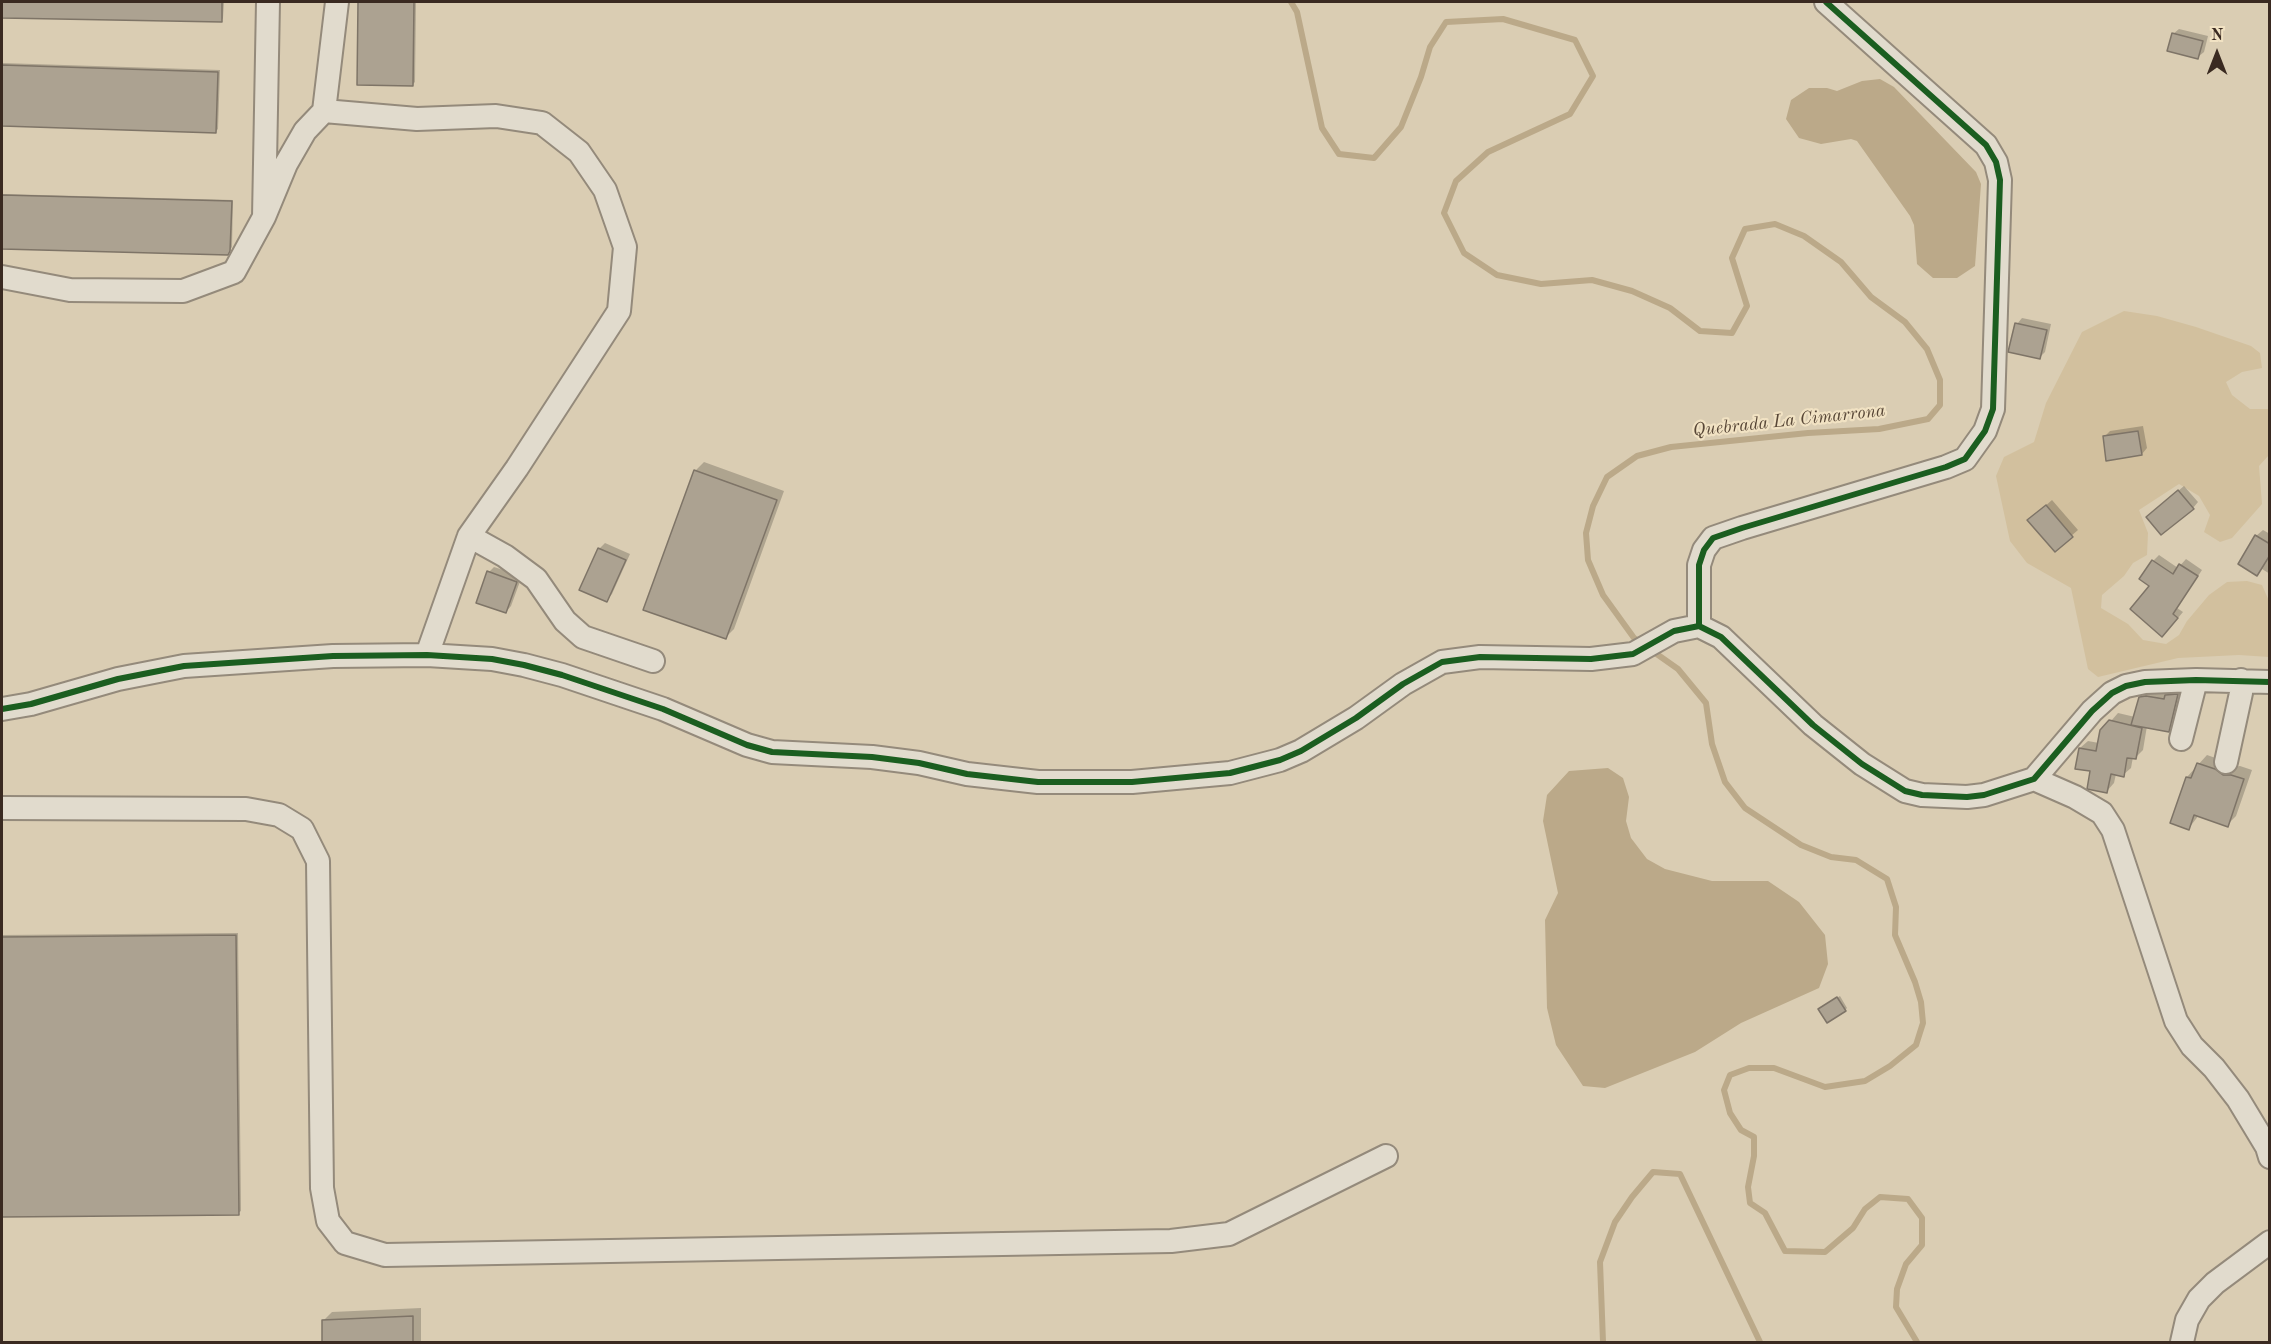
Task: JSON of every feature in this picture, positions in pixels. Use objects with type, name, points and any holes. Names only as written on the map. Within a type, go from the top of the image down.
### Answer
[{"type":"street","points":[[264,217],[268,2]]},
{"type":"street","points":[[2,277],[70,290],[183,291],[234,272],[264,217],[286,164],[305,131],[324,111],[337,2]]},
{"type":"street","points":[[1700,626],[1699,565],[1704,550],[1713,538],[1965,459],[1985,431],[1993,409],[2001,180],[1996,162],[1986,145],[1826,2]]},
{"type":"street","points":[[324,111],[417,119],[496,116],[542,123],[579,152],[605,190],[625,247],[619,311],[517,468],[469,536],[426,655]]},
{"type":"street","points":[[469,536],[505,556],[536,579],[565,621],[583,637],[653,661]]},
{"type":"street","points":[[2,709],[31,704],[118,679],[184,666],[321,657],[426,655],[492,659],[562,675],[663,709],[747,745],[772,752],[872,757],[919,763],[967,774],[1038,782],[1132,782],[1230,773],[1280,760],[1356,718],[1403,684],[1442,662],[1480,657],[1591,659],[1633,654],[1674,632],[1700,626],[1721,637],[1813,725],[1862,764],[1905,791],[1922,795],[1967,797],[1984,795],[2034,779],[2092,711],[2112,693],[2126,686],[2145,682],[2196,680],[2270,682]]},
{"type":"street","points":[[2181,739],[2196,680]]},
{"type":"street","points":[[2226,762],[2241,693],[2241,680]]},
{"type":"street","points":[[2034,779],[2075,797],[2102,813],[2113,830],[2176,1021],[2192,1046],[2214,1068],[2238,1099],[2267,1147],[2270,1157]]},
{"type":"street","points":[[2,808],[246,809],[279,815],[302,829],[318,861],[322,1188],[328,1221],[345,1243],[385,1256],[1171,1241],[1229,1234],[1386,1156]]},
{"type":"street","points":[[2182,1342],[2187,1320],[2199,1299],[2215,1283],[2270,1242]]},
{"type":"shaded area","points":[[1880,79],[1894,87],[1976,172],[1981,184],[1975,266],[1957,278],[1933,278],[1917,264],[1914,225],[1910,216],[1857,141],[1851,139],[1821,144],[1799,138],[1786,119],[1791,100],[1809,88],[1827,88],[1837,91],[1862,81]]},
{"type":"shaded area","points":[[2124,311],[2157,316],[2196,327],[2251,346],[2260,353],[2262,368],[2242,372],[2226,382],[2232,395],[2250,409],[2269,409],[2269,455],[2259,466],[2262,504],[2232,538],[2220,542],[2204,532],[2210,515],[2199,496],[2179,484],[2139,510],[2148,533],[2147,555],[2133,563],[2124,576],[2102,595],[2101,608],[2128,624],[2143,640],[2166,644],[2179,635],[2187,621],[2209,595],[2227,582],[2247,581],[2262,585],[2269,601],[2269,657],[2239,655],[2178,658],[2098,677],[2088,669],[2071,588],[2027,563],[2010,541],[1996,476],[2004,457],[2034,442],[2046,403],[2082,332]]},
{"type":"shaded area","points":[[1608,768],[1623,778],[1629,797],[1626,821],[1631,838],[1647,859],[1665,869],[1712,881],[1768,881],[1799,902],[1825,935],[1828,964],[1819,988],[1741,1023],[1695,1052],[1605,1088],[1583,1086],[1556,1045],[1547,1008],[1545,920],[1558,893],[1543,821],[1547,795],[1569,771]]},
{"type":"building","points":[[2,2],[222,2],[222,22],[2,18]]},
{"type":"building","points":[[358,2],[414,2],[413,86],[357,85]]},
{"type":"building","points":[[2172,33],[2203,41],[2198,59],[2167,51]]},
{"type":"building","points":[[2,65],[218,72],[216,133],[2,126]]},
{"type":"building","points":[[2,195],[232,201],[230,251],[228,255],[2,249]]},
{"type":"building","points":[[2015,323],[2047,330],[2040,359],[2008,352]]},
{"type":"building","points":[[2138,431],[2142,455],[2106,461],[2103,436]]},
{"type":"building","points":[[694,470],[777,500],[726,639],[643,610]]},
{"type":"building","points":[[2178,490],[2194,509],[2161,535],[2146,517]]},
{"type":"building","points":[[2046,505],[2073,537],[2055,552],[2027,520]]},
{"type":"building","points":[[2255,535],[2270,544],[2270,555],[2257,576],[2238,564]]},
{"type":"building","points":[[598,548],[626,560],[607,602],[579,590]]},
{"type":"building","points":[[2152,560],[2173,574],[2179,564],[2198,576],[2173,614],[2178,618],[2162,637],[2130,609],[2149,586],[2139,579]]},
{"type":"building","points":[[487,571],[517,582],[506,613],[476,603]]},
{"type":"building","points":[[2178,694],[2169,732],[2131,725],[2139,697],[2164,699],[2165,695]]},
{"type":"building","points":[[2109,720],[2142,728],[2136,759],[2127,758],[2124,777],[2111,774],[2107,793],[2087,789],[2090,771],[2075,769],[2079,748],[2096,751],[2100,730]]},
{"type":"building","points":[[2197,763],[2215,769],[2223,775],[2244,779],[2228,827],[2194,815],[2189,830],[2170,823],[2186,777],[2191,778]]},
{"type":"building","points":[[236,935],[239,1215],[2,1217],[2,937]]},
{"type":"building","points":[[1837,997],[1846,1011],[1827,1023],[1818,1009]]},
{"type":"building","points":[[413,1316],[413,1342],[322,1342],[322,1320]]},
{"type":"waterway","name":"Quebrada La Cimarrona","points":[[1291,2],[1297,12],[1322,128],[1339,154],[1374,158],[1401,127],[1430,47],[1446,22],[1503,19],[1575,40],[1593,76],[1570,114],[1488,152],[1456,181],[1444,213],[1464,253],[1497,275],[1541,284],[1592,280],[1632,291],[1670,308],[1700,331],[1732,333],[1747,306],[1732,258],[1745,229],[1775,224],[1804,236],[1841,262],[1871,297],[1905,322],[1927,349],[1940,380],[1940,405],[1928,419],[1879,429],[1808,433],[1671,447],[1637,456],[1607,477],[1593,506],[1586,533],[1588,560],[1603,595],[1634,638],[1641,643]]},
{"type":"waterway","name":"Quebrada La Cimarrona","points":[[1651,650],[1678,669],[1706,703],[1712,744],[1725,782],[1745,808],[1801,845],[1831,857],[1856,860],[1887,879],[1896,907],[1895,935],[1921,1002],[1923,1023],[1916,1045],[1890,1066],[1865,1081],[1825,1087],[1774,1068],[1749,1068],[1730,1075],[1724,1090],[1730,1113],[1741,1130],[1754,1137],[1754,1156],[1748,1187],[1750,1203],[1765,1213],[1785,1251],[1825,1252],[1853,1228],[1865,1209],[1880,1197],[1908,1199],[1922,1218],[1922,1245],[1906,1264],[1897,1289],[1896,1307],[1917,1342]]},
{"type":"waterway","name":"Quebrada La Cimarrona","points":[[1603,1342],[1600,1262],[1615,1222],[1653,1172],[1680,1174],[1760,1342]]},
{"type":"cycle path","points":[[2,709],[31,704],[118,679],[184,666],[333,656],[427,655],[492,659],[562,675],[663,709],[747,745],[772,752],[872,757],[919,763],[967,774],[1038,782],[1132,782],[1230,773],[1280,760],[1301,751],[1356,718],[1403,684],[1442,662],[1480,657],[1591,659],[1633,654],[1674,631],[1699,626],[1699,565],[1704,550],[1713,538],[1946,467],[1965,459],[1985,431],[1993,409],[2000,180],[1996,162],[1986,145],[1826,2]]},
{"type":"cycle path","points":[[1699,626],[1721,637],[1813,725],[1862,764],[1905,791],[1922,795],[1967,797],[1984,795],[2034,779],[2092,711],[2112,693],[2126,686],[2145,682],[2196,680],[2270,682]]}]
